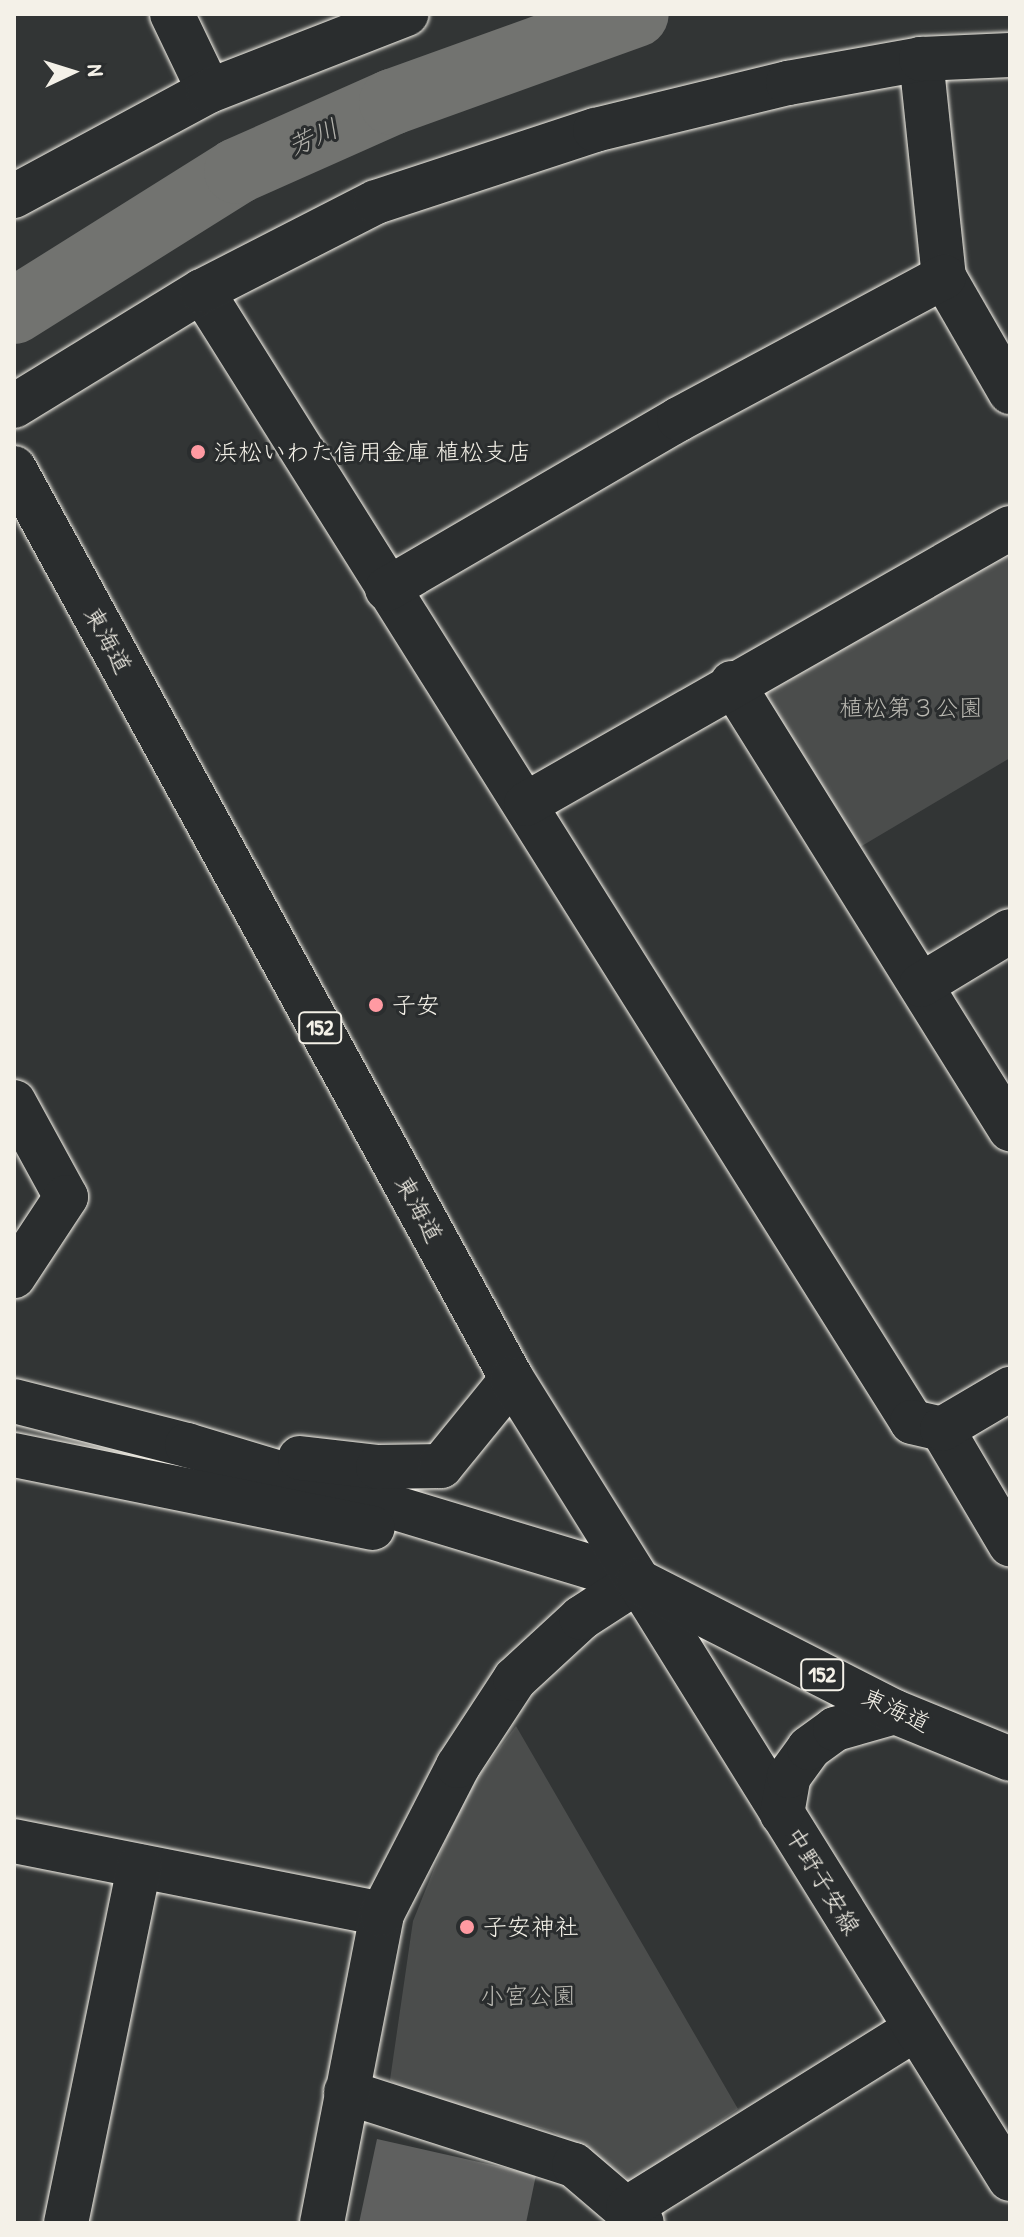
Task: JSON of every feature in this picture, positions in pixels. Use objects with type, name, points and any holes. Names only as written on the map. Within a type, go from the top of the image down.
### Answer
[{"type":"main road","points":[[172,14],[209,91]]},
{"type":"main road","points":[[14,196],[209,91],[407,14]]},
{"type":"main road","points":[[14,406],[202,291],[376,202],[595,130],[788,83],[921,59],[1010,55]]},
{"type":"main road","points":[[921,59],[944,277],[1010,392]]},
{"type":"main road","points":[[387,589],[679,419],[944,277]]},
{"type":"main road","points":[[202,291],[912,1422],[942,1429],[1010,1389]]},
{"type":"main road","name":"東海道","points":[[14,468],[512,1379],[638,1581],[895,1712],[1010,1759]]},
{"type":"main road","points":[[526,804],[732,683],[1010,528]]},
{"type":"main road","points":[[732,683],[1010,1129]]},
{"type":"main road","points":[[921,985],[1010,931]]},
{"type":"main road","points":[[14,1102],[66,1197],[14,1276]]},
{"type":"main road","points":[[187,1445],[378,1467],[441,1466],[512,1379]]},
{"type":"main road","points":[[14,1401],[187,1445],[638,1581]]},
{"type":"main road","points":[[942,1429],[1010,1544]]},
{"type":"main road","points":[[14,1455],[638,1581]]},
{"type":"main road","points":[[322,2223],[382,1914],[458,1766],[515,1679],[581,1618],[638,1581]]},
{"type":"main road","name":"中野子安線","points":[[638,1581],[914,2030],[1010,2179]]},
{"type":"main road","points":[[782,1814],[789,1776],[809,1748],[835,1729],[895,1712]]},
{"type":"main road","points":[[14,1841],[382,1914]]},
{"type":"main road","points":[[66,2223],[139,1866]]},
{"type":"main road","points":[[346,2092],[574,2165],[635,2215],[914,2030]]},
{"type":"green space","name":"植松第３公園","points":[[1010,539],[1010,758],[855,850],[765,696],[769,682]]},
{"type":"green space","name":"小宮公園","points":[[516,1726],[738,2109],[633,2182],[552,2131],[407,2094],[390,2080],[413,1921],[463,1797]]},
{"type":"building","points":[[377,2139],[536,2175],[526,2223],[359,2223]]},
{"type":"waterway","name":"芳川","points":[[14,311],[237,171],[392,102],[636,14]]},
{"type":"place","name":"浜松いわた信用金庫 植松支店","points":[[198,452]]},
{"type":"place","name":"子安","points":[[376,1005]]},
{"type":"place","name":"子安神社","points":[[467,1927]]}]
